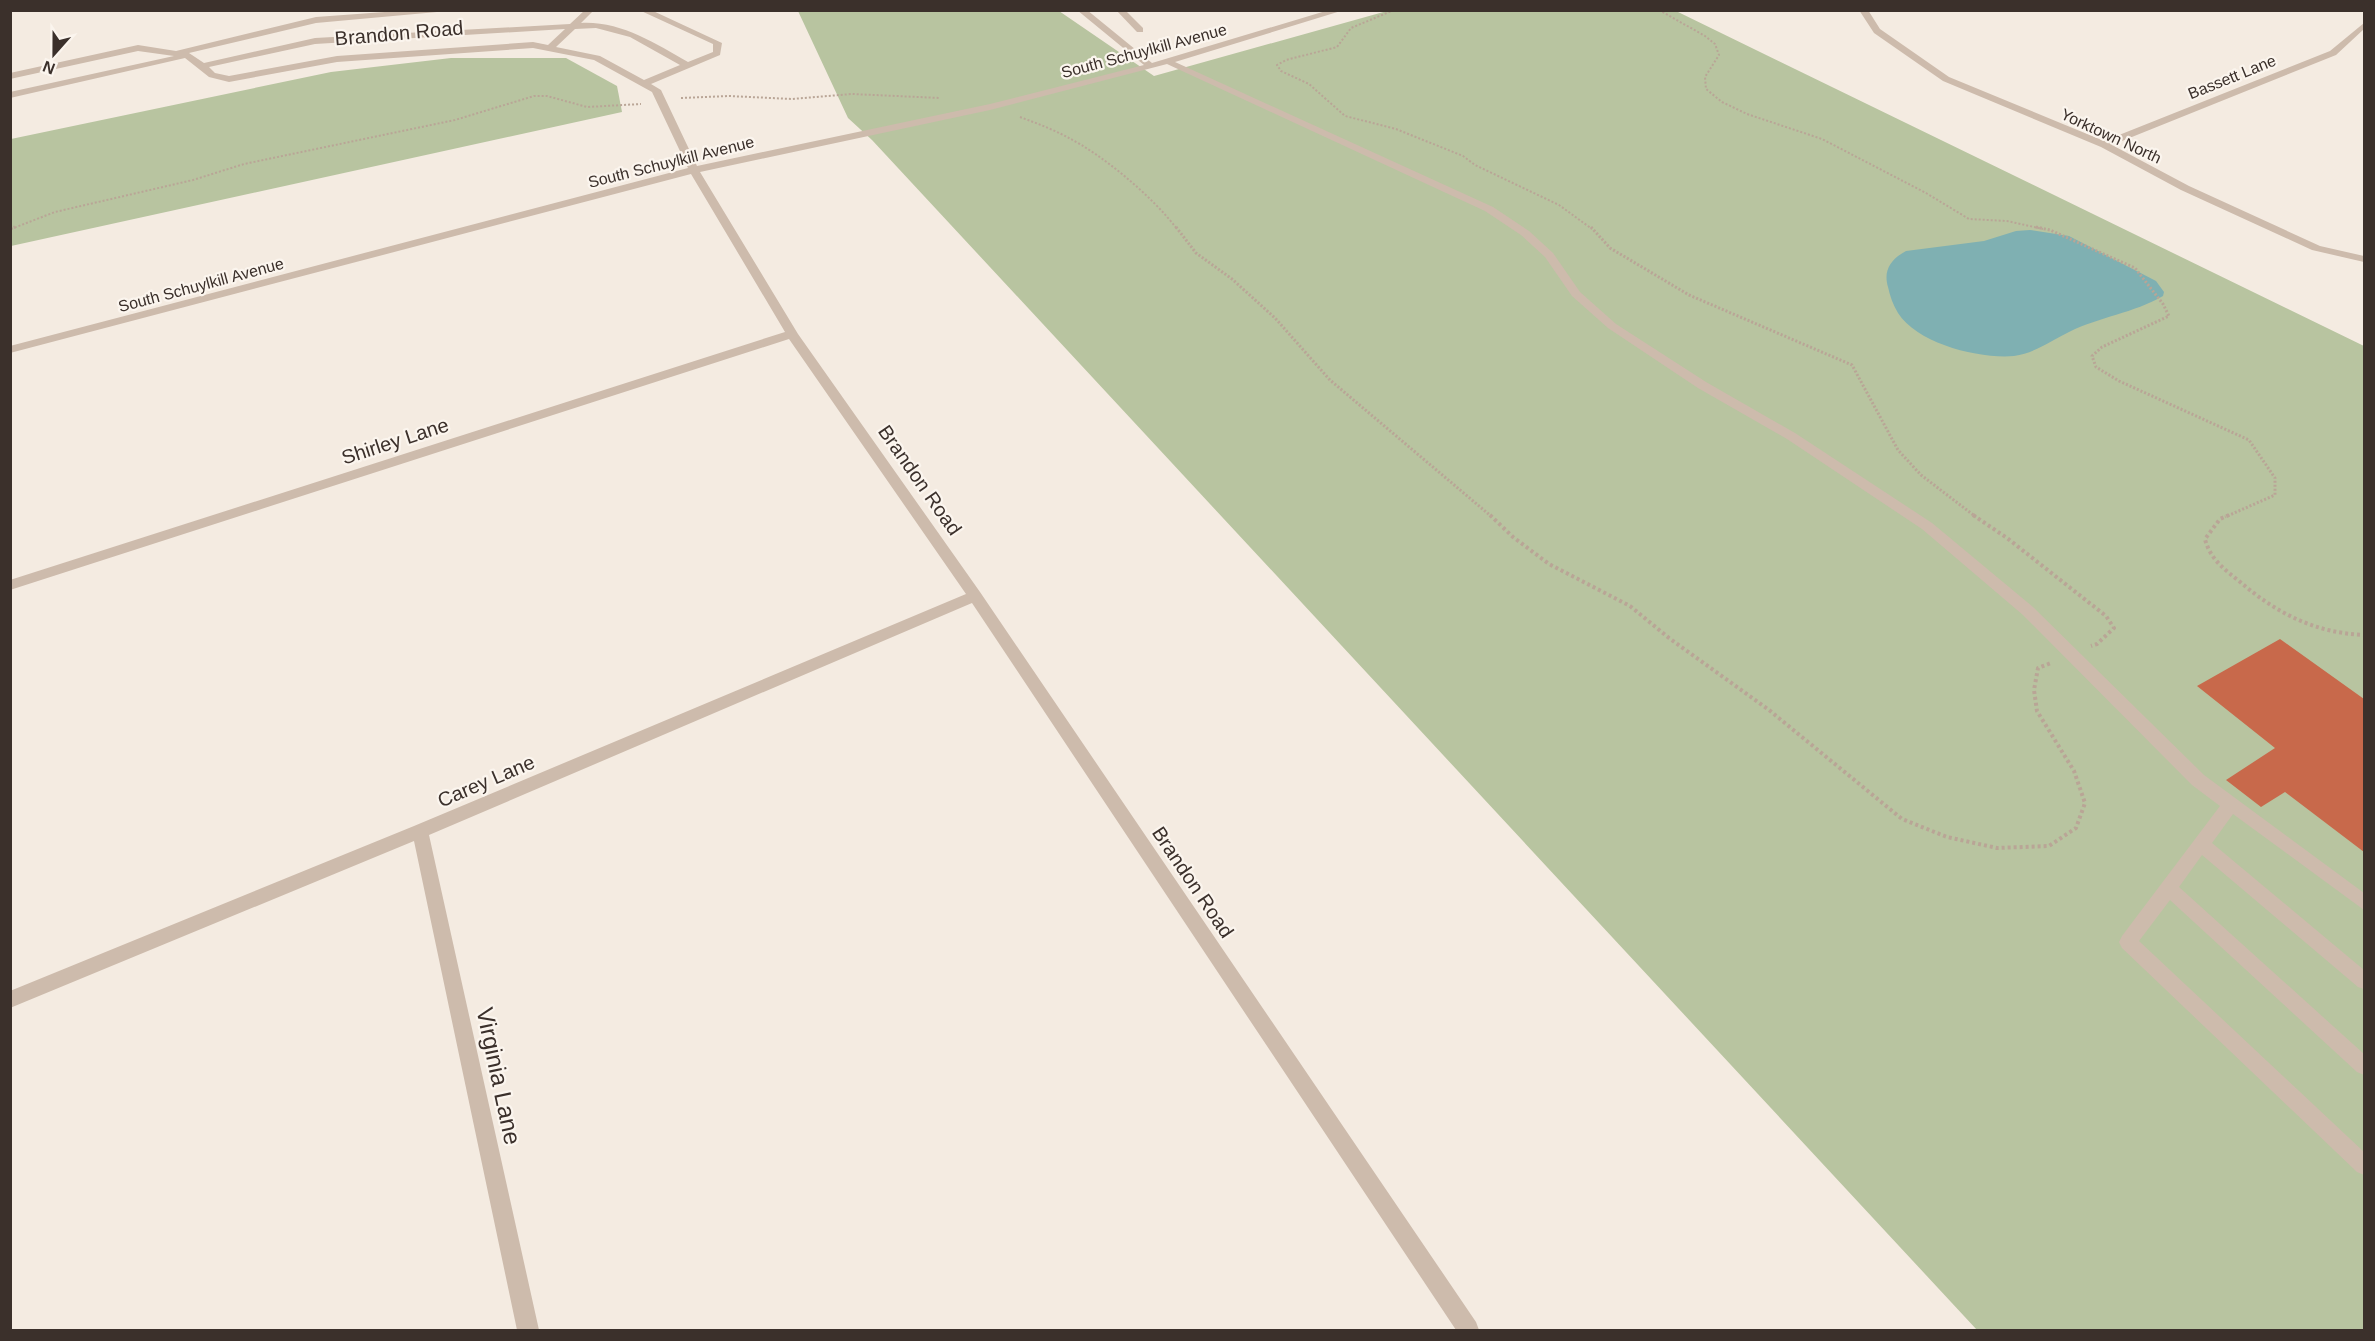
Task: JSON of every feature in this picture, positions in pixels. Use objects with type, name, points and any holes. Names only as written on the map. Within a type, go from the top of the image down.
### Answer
[{"type":"street","points":[[203,66],[455,10]]},
{"type":"street","points":[[551,47],[590,10]]},
{"type":"street","points":[[643,10],[718,43],[717,53],[645,83]]},
{"type":"street","points":[[1120,10],[1140,30]]},
{"type":"street","name":"South Schuylkill Avenue","points":[[10,350],[694,170],[990,107],[1151,66],[1340,10]]},
{"type":"street","name":"Yorktown North","points":[[1863,10],[1877,31],[1946,79],[2104,145],[2185,188],[2316,248],[2364,259]]},
{"type":"street","points":[[1084,11],[1151,66]]},
{"type":"street","points":[[176,53],[316,20],[379,26],[596,25],[633,35],[687,65]]},
{"type":"street","name":"Bassett Lane","points":[[2104,145],[2333,52],[2364,25]]},
{"type":"street","points":[[359,56],[379,26]]},
{"type":"street","name":"Brandon Road","points":[[10,76],[138,48],[187,55],[212,75],[229,79],[359,56],[512,46],[551,47],[597,58],[656,90],[694,170],[792,334],[975,596],[1468,1330]]},
{"type":"street","points":[[10,95],[187,55]]},
{"type":"street","points":[[1167,61],[1489,209],[1525,233],[1549,255],[1576,294],[1612,326],[1702,385],[1791,436],[1927,526],[2028,611],[2198,780],[2364,902]]},
{"type":"street","name":"Shirley Lane","points":[[10,585],[792,334]]},
{"type":"street","name":"Carey Lane","points":[[10,1000],[420,831],[975,596]]},
{"type":"street","points":[[2231,804],[2128,942],[2364,1165]]},
{"type":"street","name":"Virginia Lane","points":[[420,831],[528,1330]]},
{"type":"street","points":[[2201,844],[2364,981]]},
{"type":"street","points":[[2169,888],[2364,1066]]},
{"type":"path","points":[[990,107],[1068,137],[1110,165],[1163,210],[1196,252],[1232,279],[1275,318],[1330,380],[1484,509],[1512,537],[1549,564],[1630,606],[1669,638],[1769,710],[1902,819],[1947,837],[1997,848],[2049,846],[2076,828],[2085,803],[2074,771],[2037,711],[2034,690],[2038,668],[2097,644],[2114,628],[2106,616],[2073,588],[1921,475],[1898,450],[1852,365],[1689,295],[1610,248],[1590,226],[1559,206],[1475,165],[1463,156],[1396,129],[1365,123],[1345,116],[1309,84],[1281,71],[1277,64],[1337,47],[1351,28],[1394,10]]},
{"type":"path","points":[[1659,10],[1715,44],[1719,55],[1705,77],[1706,89],[1722,102],[1747,114],[1822,139],[1926,193],[1969,219],[2007,221],[2050,230],[2135,268],[2163,304],[2169,316],[2102,347],[2092,356],[2096,367],[2119,381],[2249,440],[2275,478],[2275,495],[2220,519],[2205,539],[2208,554],[2260,601],[2310,626],[2346,636],[2364,635]]},
{"type":"path","points":[[10,229],[55,212],[193,180],[244,164],[455,120],[534,96],[547,96],[587,107],[611,107],[710,96],[792,99],[852,93],[947,98]]},
{"type":"green space","points":[[798,11],[1059,11],[1154,76],[1387,11],[1676,11],[2364,346],[2364,1330],[1977,1330],[872,140],[848,118]]},
{"type":"green space","points":[[451,58],[566,58],[617,86],[622,112],[11,246],[11,139],[331,72]]},
{"type":"water","points":[[2030,230],[2069,236],[2156,281],[2164,292],[2163,296],[2140,307],[2080,327],[2036,349],[2014,356],[1984,355],[1950,347],[1920,333],[1907,324],[1898,313],[1890,294],[1887,275],[1892,261],[1901,254],[1906,251],[1984,241],[2016,231]]},
{"type":"building","points":[[2280,639],[2364,699],[2364,852],[2285,792],[2261,807],[2226,780],[2275,748],[2197,686]]}]
